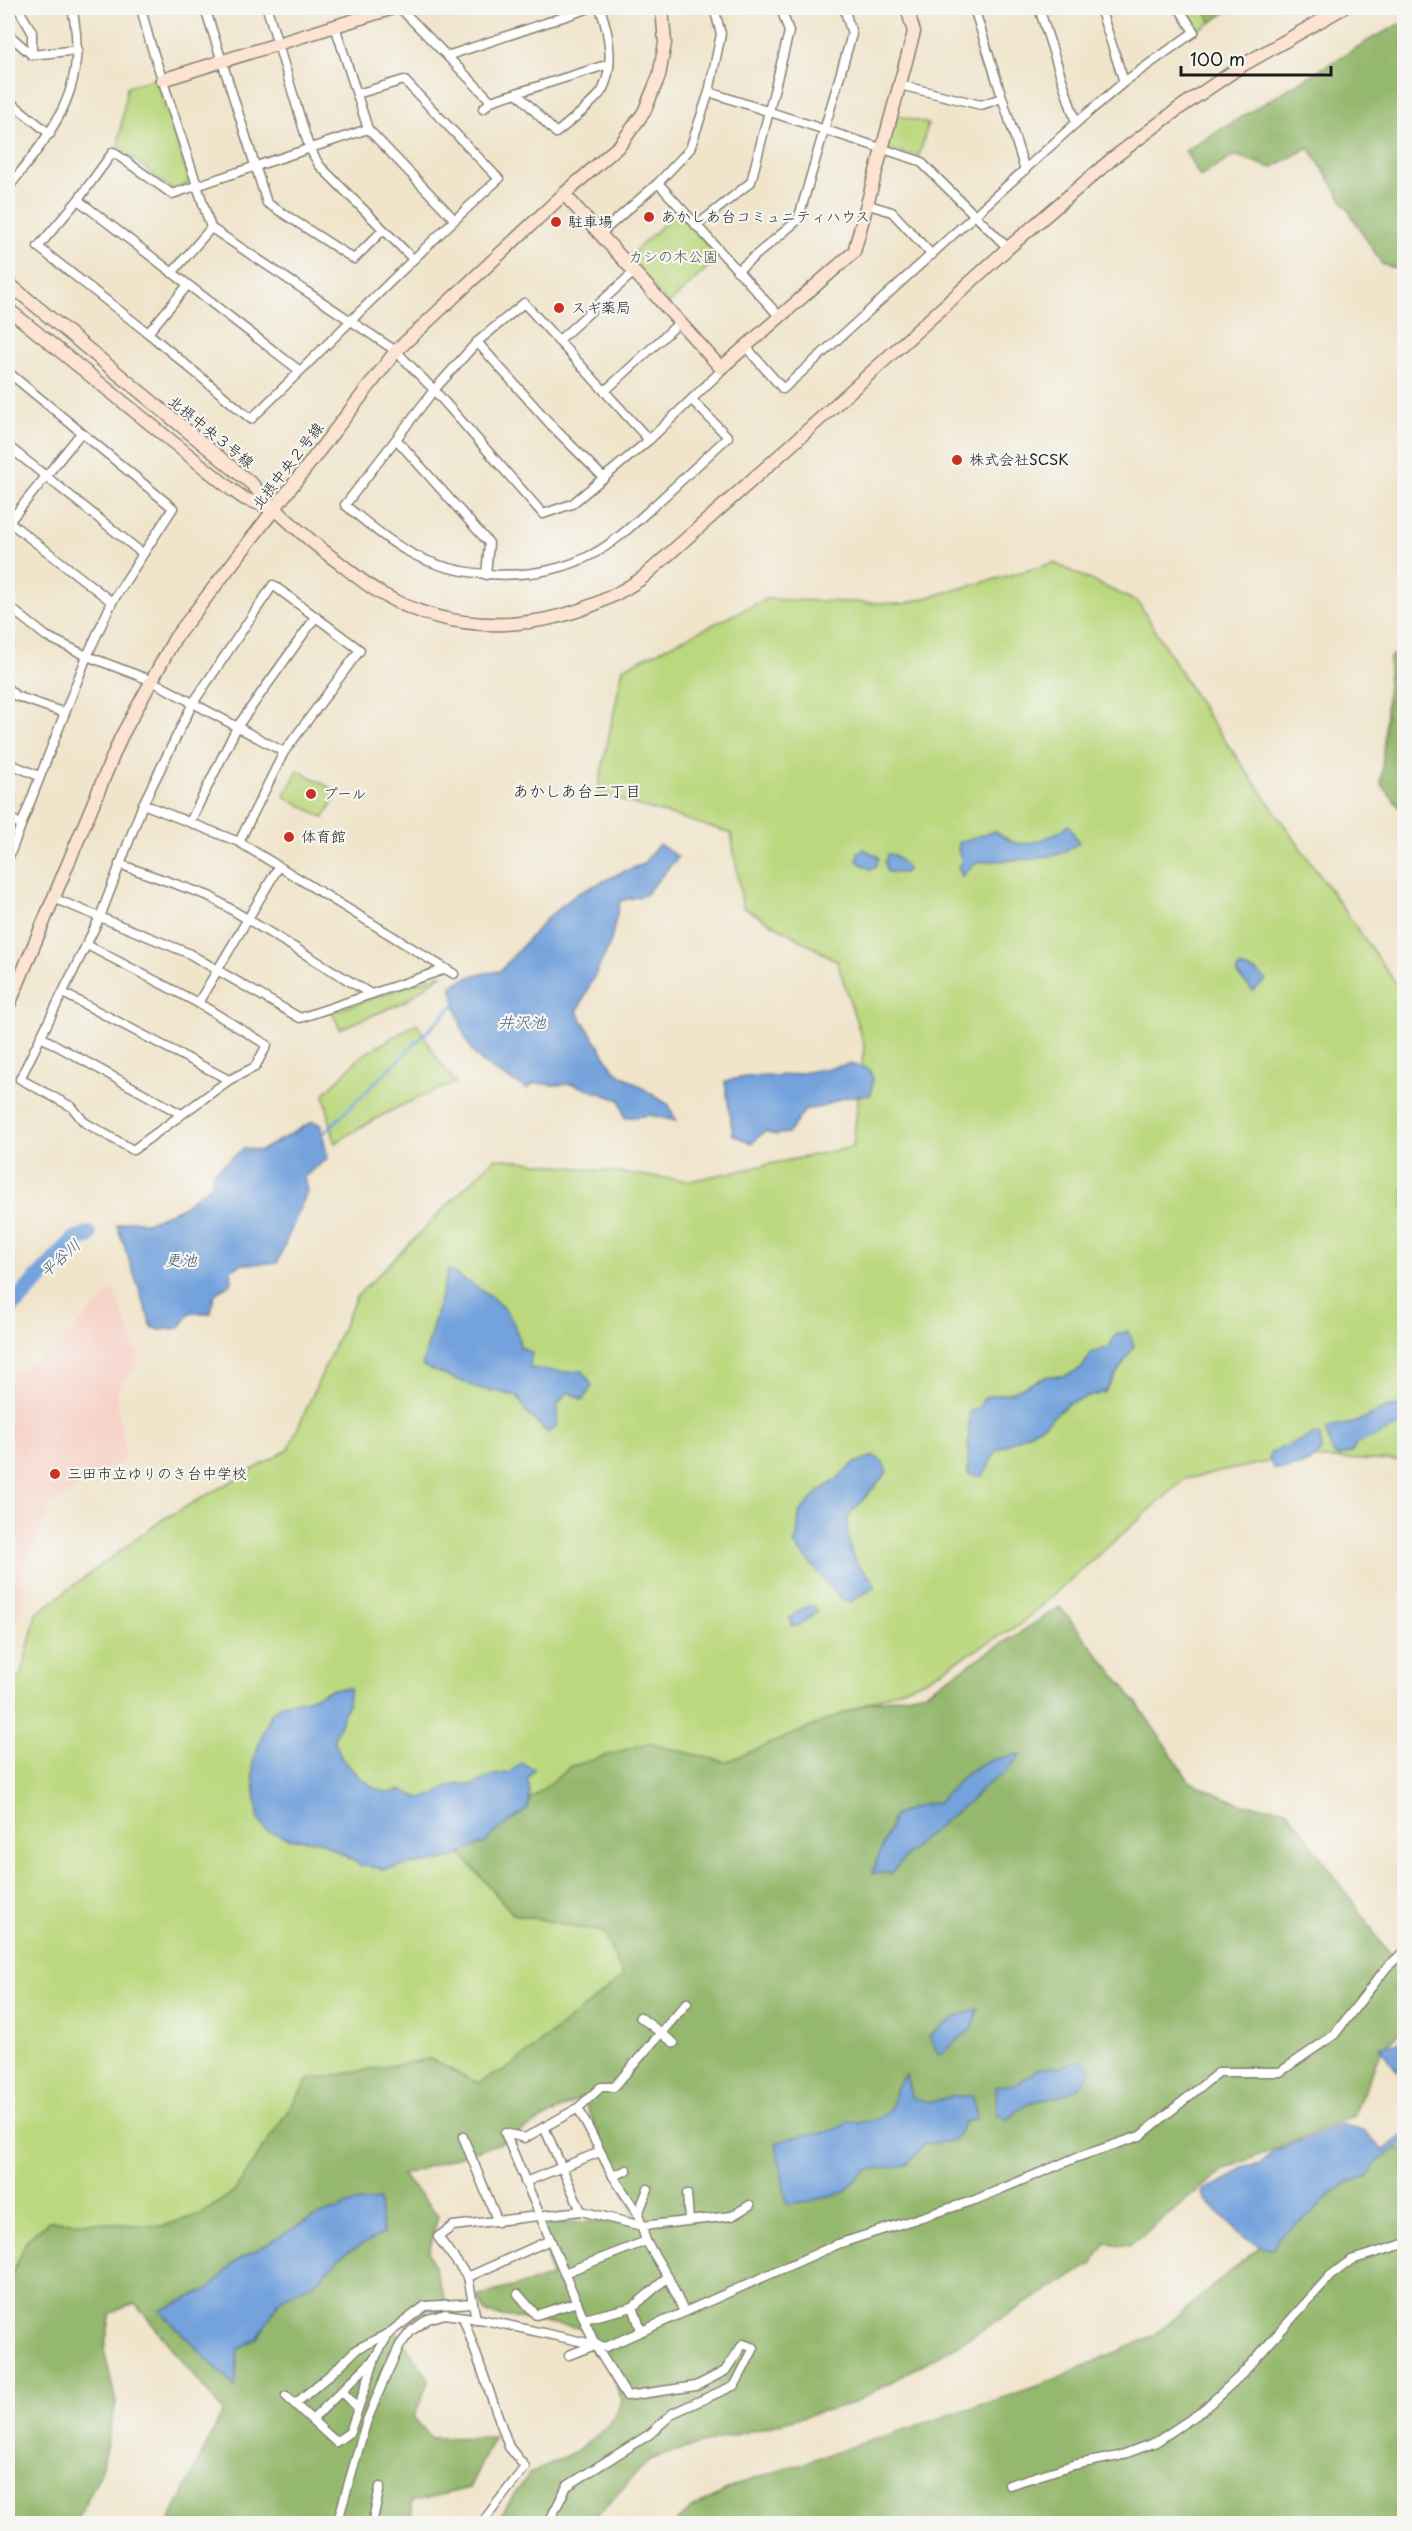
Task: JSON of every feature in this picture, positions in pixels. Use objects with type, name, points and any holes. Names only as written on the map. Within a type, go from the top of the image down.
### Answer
[{"type":"street","points":[[18,8],[32,32],[32,55]]},
{"type":"street","points":[[8,188],[50,134],[62,112],[75,75],[78,50],[72,8]]},
{"type":"street","points":[[141,8],[162,80],[211,228],[396,351],[434,390],[543,514],[572,504],[604,478],[692,400],[719,374],[721,368],[854,252],[869,205],[914,32],[907,8]]},
{"type":"street","points":[[205,8],[267,204],[354,260],[382,230]]},
{"type":"street","points":[[267,8],[309,147],[319,165],[412,258]]},
{"type":"street","points":[[162,80],[387,8]]},
{"type":"street","points":[[400,8],[491,101]]},
{"type":"street","points":[[447,56],[590,8]]},
{"type":"street","points":[[517,93],[556,133],[603,90],[609,64],[610,35],[600,8]]},
{"type":"street","name":"北摂中央２号線","points":[[8,1007],[95,796],[150,680],[175,638],[396,351],[564,194],[620,145],[644,112],[659,76],[664,43],[662,8]]},
{"type":"street","points":[[600,234],[658,183],[690,149],[709,92],[722,34],[714,8]]},
{"type":"street","points":[[696,226],[751,182],[789,32],[781,8]]},
{"type":"street","points":[[737,271],[798,220],[852,33],[844,8]]},
{"type":"street","points":[[974,8],[1025,170]]},
{"type":"street","points":[[1039,8],[1076,123]]},
{"type":"street","points":[[1100,8],[1124,82]]},
{"type":"street","points":[[746,347],[783,389],[1076,123],[1124,82],[1194,32],[1179,8]]},
{"type":"street","points":[[273,509],[381,594],[407,606],[467,622],[496,624],[533,621],[572,614],[620,593],[661,563],[1008,248],[1113,158],[1178,108],[1243,65],[1342,8]]},
{"type":"street","points":[[335,26],[368,129],[454,219]]},
{"type":"street","points":[[8,34],[32,55],[78,50]]},
{"type":"street","points":[[483,109],[491,101],[609,64]]},
{"type":"street","points":[[357,94],[404,80],[499,179],[412,258],[251,418],[148,333],[38,247],[78,200],[113,152],[172,195],[196,185],[368,129]]},
{"type":"street","points":[[900,85],[981,105],[1002,98]]},
{"type":"street","points":[[709,92],[920,160],[1008,248]]},
{"type":"street","points":[[8,100],[50,134]]},
{"type":"street","points":[[658,183],[780,317]]},
{"type":"street","points":[[564,194],[721,368]]},
{"type":"street","points":[[78,200],[300,371]]},
{"type":"street","points":[[869,205],[892,212],[932,255]]},
{"type":"street","points":[[172,273],[211,228]]},
{"type":"street","points":[[558,341],[634,272]]},
{"type":"street","name":"北摂中央３号線","points":[[8,283],[253,485],[273,509]]},
{"type":"street","points":[[148,333],[187,286]]},
{"type":"street","points":[[649,440],[524,303],[477,342],[434,390],[345,505],[374,529],[408,552],[446,566],[486,575],[533,574],[559,568],[593,554],[631,527],[728,437],[692,400]]},
{"type":"street","name":"北摂中央３号線","points":[[8,309],[232,490],[245,499],[273,509]]},
{"type":"street","points":[[605,391],[680,322]]},
{"type":"street","points":[[477,342],[552,426],[604,478]]},
{"type":"street","points":[[8,372],[173,508],[112,602],[87,656],[8,859]]},
{"type":"street","points":[[81,433],[8,522],[112,602]]},
{"type":"street","points":[[397,440],[489,543],[486,575]]},
{"type":"street","points":[[8,446],[142,553]]},
{"type":"street","points":[[87,945],[198,1004],[267,1045],[255,1067],[229,1080],[134,1150],[84,1122],[72,1107],[20,1079],[100,917],[143,804],[193,703],[273,585],[360,650],[284,752],[238,842]]},
{"type":"street","points":[[8,606],[46,636],[87,656],[150,680],[284,752]]},
{"type":"street","points":[[190,822],[237,727],[315,618]]},
{"type":"street","points":[[8,689],[16,696],[65,713]]},
{"type":"street","points":[[8,763],[39,776]]},
{"type":"street","points":[[53,898],[188,953],[217,972],[300,1018],[450,971],[238,842],[143,804]]},
{"type":"street","points":[[8,818],[21,824]]},
{"type":"street","points":[[119,864],[209,896],[371,994]]},
{"type":"street","points":[[198,1004],[278,868]]},
{"type":"street","points":[[63,993],[229,1080]]},
{"type":"street","points":[[41,1037],[181,1114]]},
{"type":"street","points":[[337,2523],[366,2423],[400,2346],[411,2331],[428,2319],[445,2314],[606,2347],[838,2244],[975,2200],[1075,2158],[1140,2136],[1219,2072],[1280,2072],[1334,2035],[1387,1967],[1404,1952]]},
{"type":"street","points":[[548,2523],[567,2486],[650,2434],[673,2413],[735,2385],[754,2348],[743,2343],[725,2371],[696,2386],[627,2396],[595,2345],[505,2133],[525,2138],[578,2108],[601,2087],[614,2087],[687,2002]]},
{"type":"street","points":[[640,2017],[674,2043]]},
{"type":"street","points":[[578,2108],[613,2176],[638,2214],[646,2241],[668,2277],[684,2312]]},
{"type":"street","points":[[543,2127],[581,2211]]},
{"type":"street","points":[[464,2138],[498,2222]]},
{"type":"street","points":[[525,2182],[600,2152]]},
{"type":"street","points":[[613,2176],[627,2170]]},
{"type":"street","points":[[638,2214],[648,2189]]},
{"type":"street","points":[[687,2194],[689,2220]]},
{"type":"street","points":[[476,2319],[468,2277],[438,2237],[453,2226],[581,2211],[642,2226],[732,2216],[750,2205]]},
{"type":"street","points":[[468,2277],[550,2240]]},
{"type":"street","points":[[564,2273],[646,2241]]},
{"type":"street","points":[[1009,2485],[1073,2465],[1119,2456],[1156,2442],[1201,2412],[1241,2375],[1330,2276],[1351,2260],[1404,2244]]},
{"type":"street","points":[[584,2319],[633,2307],[668,2277]]},
{"type":"street","points":[[518,2294],[536,2315],[577,2302]]},
{"type":"street","points":[[295,2404],[357,2349],[389,2333],[425,2306],[473,2302]]},
{"type":"street","points":[[633,2307],[641,2330]]},
{"type":"street","points":[[463,2317],[509,2447],[525,2467],[481,2523]]},
{"type":"street","points":[[286,2396],[336,2442],[350,2432],[376,2356],[389,2333]]},
{"type":"street","points":[[569,2355],[595,2345]]},
{"type":"street","points":[[312,2420],[376,2356]]},
{"type":"street","points":[[342,2391],[357,2407]]},
{"type":"street","points":[[372,2523],[380,2487]]},
{"type":"shaded area","name":"三田市立ゆりのき台中学校","points":[[113,1288],[140,1361],[116,1391],[126,1459],[52,1504],[20,1574],[25,1590],[8,1650],[8,1376],[37,1360],[66,1337]]},
{"type":"green space","points":[[1182,8],[1202,8],[1212,22],[1196,31]]},
{"type":"green space","points":[[1202,8],[1227,8],[1229,10],[1212,22]]},
{"type":"green space","points":[[1404,22],[1404,271],[1382,264],[1309,147],[1272,168],[1235,155],[1200,177],[1185,151],[1371,39]]},
{"type":"green space","points":[[156,78],[190,183],[173,190],[118,147],[127,87]]},
{"type":"green space","points":[[893,114],[928,124],[919,156],[884,149]]},
{"type":"green space","name":"カシの木公園","points":[[678,211],[719,257],[669,304],[627,258]]},
{"type":"green space","points":[[1054,563],[1138,602],[1205,712],[1404,995],[1404,1461],[1288,1458],[1185,1479],[1019,1625],[925,1680],[868,1703],[682,1961],[402,2175],[234,2192],[201,2214],[162,2226],[49,2221],[27,2240],[8,2284],[8,1685],[22,1674],[36,1614],[162,1520],[288,1450],[356,1297],[495,1158],[689,1181],[853,1147],[864,1045],[837,961],[743,907],[731,833],[597,793],[623,668],[766,599],[903,604]]},
{"type":"green space","points":[[1404,648],[1404,814],[1381,783],[1390,657]]},
{"type":"green space","name":"プール","points":[[298,770],[338,792],[324,818],[284,796]]},
{"type":"green space","points":[[443,974],[404,1002],[340,1029],[332,1012]]},
{"type":"green space","points":[[417,1023],[436,1057],[456,1083],[394,1109],[335,1143],[324,1094],[361,1056]]},
{"type":"green space","points":[[1060,1607],[1136,1702],[1190,1782],[1241,1804],[1287,1809],[1397,1965],[1404,1960],[1404,2026],[1380,2053],[1353,2116],[1226,2169],[1129,2246],[1106,2243],[1092,2264],[943,2353],[853,2403],[649,2460],[590,2523],[495,2523],[529,2474],[576,2451],[610,2424],[622,2400],[592,2330],[485,2313],[477,2296],[551,2277],[540,2223],[638,2221],[582,2097],[500,2143],[402,2175],[438,2215],[429,2252],[446,2303],[393,2326],[429,2379],[414,2418],[431,2438],[494,2437],[469,2488],[411,2502],[414,2523],[169,2523],[223,2411],[135,2303],[111,2313],[104,2349],[116,2403],[100,2474],[76,2523],[8,2523],[8,2284],[27,2240],[49,2221],[162,2226],[201,2214],[234,2192],[308,2080],[430,2059],[478,2083],[513,2065],[623,1976],[603,1932],[513,1914],[461,1854],[572,1766],[647,1743],[726,1762],[868,1703],[926,1692]]},
{"type":"green space","points":[[1404,2149],[1404,2523],[674,2524],[691,2509],[738,2484],[1041,2385],[1155,2335],[1374,2150]]},
{"type":"water","points":[[1069,825],[1079,843],[1060,854],[1034,859],[977,862],[962,876],[958,868],[962,860],[958,851],[959,842],[994,831],[1011,841],[1025,844],[1057,833]]},
{"type":"water","name":"井沢池","points":[[659,844],[678,857],[645,895],[620,901],[610,944],[577,1012],[614,1070],[669,1105],[676,1121],[650,1115],[625,1118],[620,1100],[573,1084],[535,1083],[527,1089],[482,1062],[475,1055],[465,1037],[451,985],[474,975],[500,971],[548,917],[577,894],[643,864]]},
{"type":"water","points":[[864,849],[879,857],[876,866],[870,869],[857,861],[858,852]]},
{"type":"water","points":[[888,854],[895,855],[908,869],[904,873],[887,872],[885,862]]},
{"type":"water","points":[[1239,967],[1257,972],[1266,980],[1253,991],[1236,973]]},
{"type":"water","points":[[849,1064],[869,1069],[873,1078],[871,1095],[846,1097],[816,1108],[806,1109],[788,1133],[775,1135],[765,1131],[752,1143],[733,1135],[725,1082],[748,1077],[789,1075]]},
{"type":"water","name":"更池","points":[[312,1122],[320,1124],[328,1158],[304,1177],[307,1192],[277,1263],[242,1264],[231,1269],[232,1282],[214,1295],[211,1313],[190,1313],[179,1328],[160,1330],[152,1327],[117,1225],[134,1220],[147,1223],[181,1208],[211,1185],[214,1172],[244,1148],[260,1151]]},
{"type":"water","points":[[448,1270],[485,1292],[504,1309],[512,1320],[520,1347],[532,1353],[529,1368],[566,1372],[583,1371],[592,1386],[583,1400],[568,1392],[558,1404],[557,1425],[548,1433],[528,1414],[517,1396],[478,1388],[422,1366]]},
{"type":"water","points":[[1128,1331],[1134,1346],[1105,1392],[1069,1403],[1045,1424],[996,1451],[983,1477],[968,1474],[969,1412],[979,1408],[984,1397],[1009,1393],[1048,1376],[1064,1376],[1082,1368],[1091,1353],[1109,1347],[1115,1335]]},
{"type":"water","points":[[1404,1405],[1404,1424],[1356,1444],[1351,1453],[1337,1457],[1332,1452],[1326,1432],[1328,1428],[1353,1423],[1386,1408]]},
{"type":"water","points":[[1315,1434],[1320,1436],[1321,1452],[1318,1456],[1297,1467],[1274,1469],[1269,1458],[1272,1452]]},
{"type":"water","points":[[873,1456],[882,1461],[887,1472],[848,1517],[848,1530],[853,1557],[872,1579],[875,1587],[851,1602],[840,1598],[794,1544],[797,1538],[799,1513],[819,1491],[835,1481],[853,1464]]},
{"type":"water","points":[[815,1607],[817,1612],[797,1626],[791,1625],[790,1618],[802,1608]]},
{"type":"water","points":[[350,1688],[348,1703],[334,1739],[341,1757],[360,1778],[377,1789],[389,1793],[402,1790],[420,1798],[436,1795],[443,1789],[458,1784],[473,1785],[493,1775],[508,1773],[522,1763],[534,1769],[527,1780],[530,1790],[528,1809],[494,1833],[484,1845],[480,1844],[451,1859],[384,1869],[360,1865],[320,1841],[293,1839],[267,1831],[259,1821],[253,1760],[270,1714],[282,1704],[308,1699],[332,1689]]},
{"type":"water","points":[[1021,1754],[1006,1772],[985,1786],[969,1802],[920,1841],[891,1873],[872,1873],[894,1816],[916,1806],[939,1802],[957,1782],[984,1763]]},
{"type":"water","points":[[978,2009],[973,2028],[939,2055],[929,2035],[958,2016]]},
{"type":"water","points":[[1404,2034],[1404,2080],[1379,2047],[1398,2042]]},
{"type":"water","points":[[1081,2060],[1091,2069],[1080,2087],[1061,2096],[1028,2103],[1007,2120],[997,2114],[996,2086],[1016,2084],[1040,2068],[1060,2067]]},
{"type":"water","points":[[906,2075],[911,2097],[930,2103],[953,2096],[973,2096],[977,2118],[965,2122],[953,2141],[924,2144],[907,2165],[865,2170],[845,2192],[811,2201],[787,2204],[776,2143],[831,2131],[849,2121],[861,2122],[879,2118],[889,2110],[896,2088]]},
{"type":"water","points":[[1341,2124],[1365,2132],[1383,2151],[1404,2134],[1404,2143],[1376,2163],[1369,2176],[1350,2182],[1330,2195],[1315,2210],[1278,2238],[1273,2249],[1253,2243],[1244,2237],[1205,2200],[1202,2194],[1204,2190],[1225,2181],[1242,2168],[1260,2164],[1274,2151]]},
{"type":"water","points":[[379,2200],[383,2234],[345,2253],[318,2280],[280,2300],[258,2338],[238,2349],[235,2387],[160,2311],[209,2289],[235,2262],[312,2218],[353,2203]]},
{"type":"waterway","points":[[322,1135],[455,1004]]},
{"type":"waterway","name":"平谷川","points":[[8,1308],[75,1240],[88,1235]]},
{"type":"place","name":"あかしあ台コミュニティハウス","points":[[649,217]]},
{"type":"place","name":"駐車場","points":[[556,222]]},
{"type":"place","name":"スギ薬局","points":[[559,308]]},
{"type":"place","name":"株式会社SCSK","points":[[957,460]]},
{"type":"place","name":"プール","points":[[311,794]]},
{"type":"place","name":"体育館","points":[[289,837]]},
{"type":"place","name":"三田市立ゆりのき台中学校","points":[[55,1474]]},
{"type":"district","name":"あかしあ台二丁目","points":[[577,791]]}]
